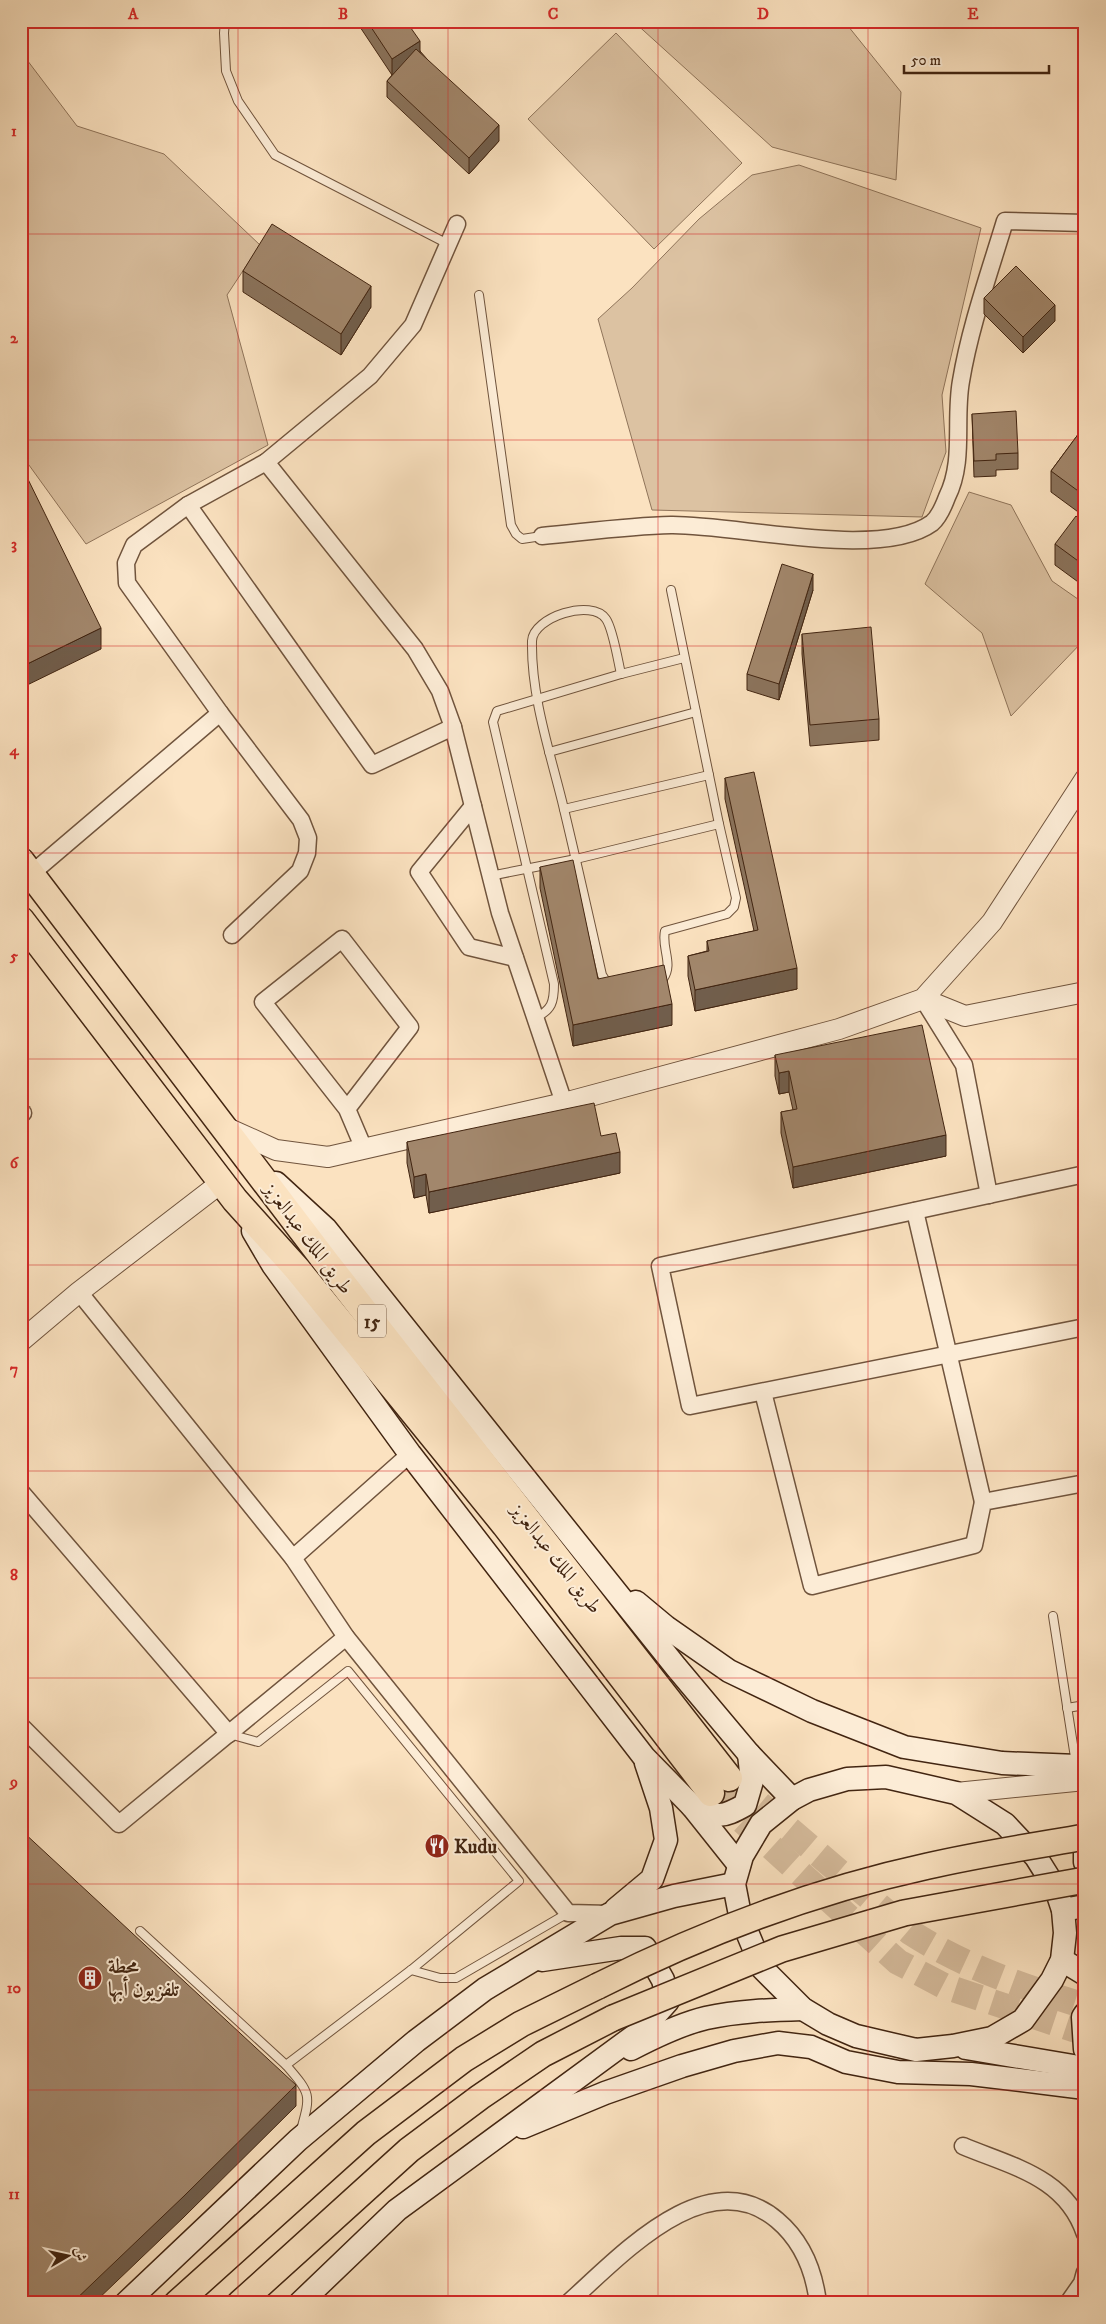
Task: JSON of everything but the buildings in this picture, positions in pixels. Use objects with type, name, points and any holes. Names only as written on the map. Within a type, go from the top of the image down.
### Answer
[{"type":"highway","name":"طريق الملك عبدالعزيز","points":[[26,867],[326,1262],[711,1792]]},
{"type":"highway","name":"طريق الملك عبدالعزيز","points":[[21,920],[228,1191],[297,1269],[505,1525],[711,1792]]},
{"type":"main road","points":[[251,1161],[326,1229],[676,1668],[749,1754],[792,1799]]},
{"type":"main road","points":[[126,2303],[298,2140],[416,2041],[485,1989],[610,1914],[652,1878],[666,1840],[661,1808],[644,1757],[410,1454],[273,1265],[228,1191]]},
{"type":"main road","points":[[598,1569],[666,1627],[729,1671],[812,1711],[904,1747],[1082,1774]]},
{"type":"main road","points":[[711,1792],[712,1814],[725,1816],[745,1805],[752,1781],[749,1754]]},
{"type":"main road","points":[[610,1914],[674,1896],[736,1875],[761,1824],[792,1799],[809,1790],[847,1779],[886,1777],[956,1793],[1005,1824],[1036,1857],[1056,1888],[1063,1910],[1065,1933],[1062,1960],[1052,1980],[1022,2020],[992,2038],[953,2046],[916,2050],[856,2036],[828,2024],[803,2009],[762,1968],[740,1915],[736,1875],[711,1792],[644,1757]]},
{"type":"main road","points":[[177,2303],[366,2133],[456,2065],[521,2024],[664,1952],[773,1910],[838,1889],[928,1866],[1085,1837]]},
{"type":"main road","points":[[1085,1846],[1085,1862]]},
{"type":"main road","points":[[240,2303],[410,2150],[480,2097],[543,2054],[612,2018],[782,1949],[904,1913],[1085,1880]]},
{"type":"main road","points":[[1063,1910],[1085,1906]]},
{"type":"main road","points":[[300,2303],[397,2210],[641,2031],[668,2001],[663,1980],[644,1948],[621,1948],[531,1962]]},
{"type":"main road","points":[[1062,1960],[1085,1974]]},
{"type":"main road","points":[[577,2077],[651,2039],[705,2018],[752,2011],[803,2009]]},
{"type":"main road","points":[[1085,2014],[1082,2017],[1085,2049]]},
{"type":"main road","points":[[490,2141],[605,2093],[682,2066],[734,2051],[778,2043],[812,2047],[846,2062],[898,2072],[971,2074],[1085,2088]]},
{"type":"main road","points":[[953,2046],[1085,2068]]},
{"type":"street","points":[[542,536],[671,525],[828,539],[888,540],[922,529],[934,522],[948,496],[956,473],[960,384],[966,352],[1005,221],[1085,223]]},
{"type":"street","points":[[232,935],[300,871],[307,853],[308,838],[301,820],[220,713],[126,583],[126,563],[134,545],[188,505],[266,462],[370,376],[412,325],[457,224]]},
{"type":"street","points":[[266,462],[415,649],[440,691],[453,727],[490,876],[515,958],[564,1103]]},
{"type":"street","points":[[188,505],[372,764],[453,727]]},
{"type":"street","points":[[26,867],[220,713]]},
{"type":"street","points":[[225,1127],[276,1150],[328,1157],[564,1103],[839,1029],[923,999],[992,922],[1085,779]]},
{"type":"street","points":[[473,806],[419,872],[469,947],[515,958]]},
{"type":"street","points":[[347,1109],[410,1027],[342,939],[263,1002],[347,1109],[364,1149]]},
{"type":"street","points":[[923,999],[965,1016],[1085,992]]},
{"type":"street","points":[[923,999],[964,1065],[989,1195]]},
{"type":"street","points":[[1085,1174],[660,1266],[690,1406],[1085,1327]]},
{"type":"street","points":[[21,1341],[79,1292],[228,1191]]},
{"type":"street","points":[[763,1392],[812,1586],[974,1545],[983,1502],[915,1211]]},
{"type":"street","points":[[79,1292],[293,1558],[346,1637],[568,1913],[610,1914]]},
{"type":"street","points":[[293,1558],[410,1454]]},
{"type":"street","points":[[983,1502],[1085,1483]]},
{"type":"street","points":[[21,1492],[229,1734]]},
{"type":"street","points":[[21,1726],[119,1824],[346,1637]]},
{"type":"street","points":[[956,1793],[1082,1774]]},
{"type":"street","points":[[963,2146],[1044,2180],[1065,2199],[1080,2220],[1085,2234]]},
{"type":"street","points":[[568,2303],[656,2227],[687,2210],[726,2200],[749,2203],[770,2214],[792,2233],[806,2259],[816,2285],[818,2303]]},
{"type":"street","points":[[1068,2303],[1082,2283],[1085,2272]]},
{"type":"lane","points":[[225,21],[226,71],[238,101],[275,155],[448,244]]},
{"type":"lane","points":[[479,295],[510,525],[522,540],[542,536]]},
{"type":"lane","points":[[654,980],[662,979],[668,972],[663,939],[665,930],[726,914],[734,907],[736,898],[671,590]]},
{"type":"lane","points":[[621,674],[606,620],[596,610],[580,609],[553,618],[538,628],[532,639],[537,699],[576,858],[602,975],[606,985],[613,987],[621,986]]},
{"type":"lane","points":[[535,1018],[546,1013],[554,1003],[554,984],[493,722],[497,711],[621,674],[684,658]]},
{"type":"lane","points":[[549,752],[696,712]]},
{"type":"lane","points":[[564,809],[709,775]]},
{"type":"lane","points":[[490,876],[719,824]]},
{"type":"lane","points":[[1053,1616],[1067,1708],[1082,1774]]},
{"type":"lane","points":[[229,1734],[258,1742],[348,1672],[519,1881],[411,1970],[286,2065]]},
{"type":"lane","points":[[1067,1708],[1085,1705]]},
{"type":"lane","points":[[411,1970],[440,1978],[456,1978],[568,1913]]},
{"type":"lane","points":[[140,1931],[286,2065],[304,2086],[309,2103],[298,2140]]},
{"type":"shaded area","points":[[633,21],[844,21],[901,92],[896,180],[772,147]]},
{"type":"shaded area","points":[[616,33],[742,163],[654,249],[528,119]]},
{"type":"shaded area","points":[[21,52],[77,126],[164,154],[260,245],[227,295],[268,445],[86,544],[21,454]]},
{"type":"shaded area","points":[[799,165],[981,228],[942,395],[946,452],[922,517],[652,510],[598,319],[632,288],[699,219],[752,175]]},
{"type":"shaded area","points":[[969,492],[1011,505],[1052,581],[1085,604],[1085,639],[1011,716],[982,633],[925,584]]},
{"type":"tunnel","points":[[730,1779],[910,1932],[973,1966],[1085,2006]]},
{"type":"tunnel","points":[[714,1795],[898,1962],[944,1986],[1085,2033]]},
{"type":"place","name":"Kudu","points":[[437,1846]]},
{"type":"place","name":"محطة تلفزيون أبها","points":[[90,1978]]}]
